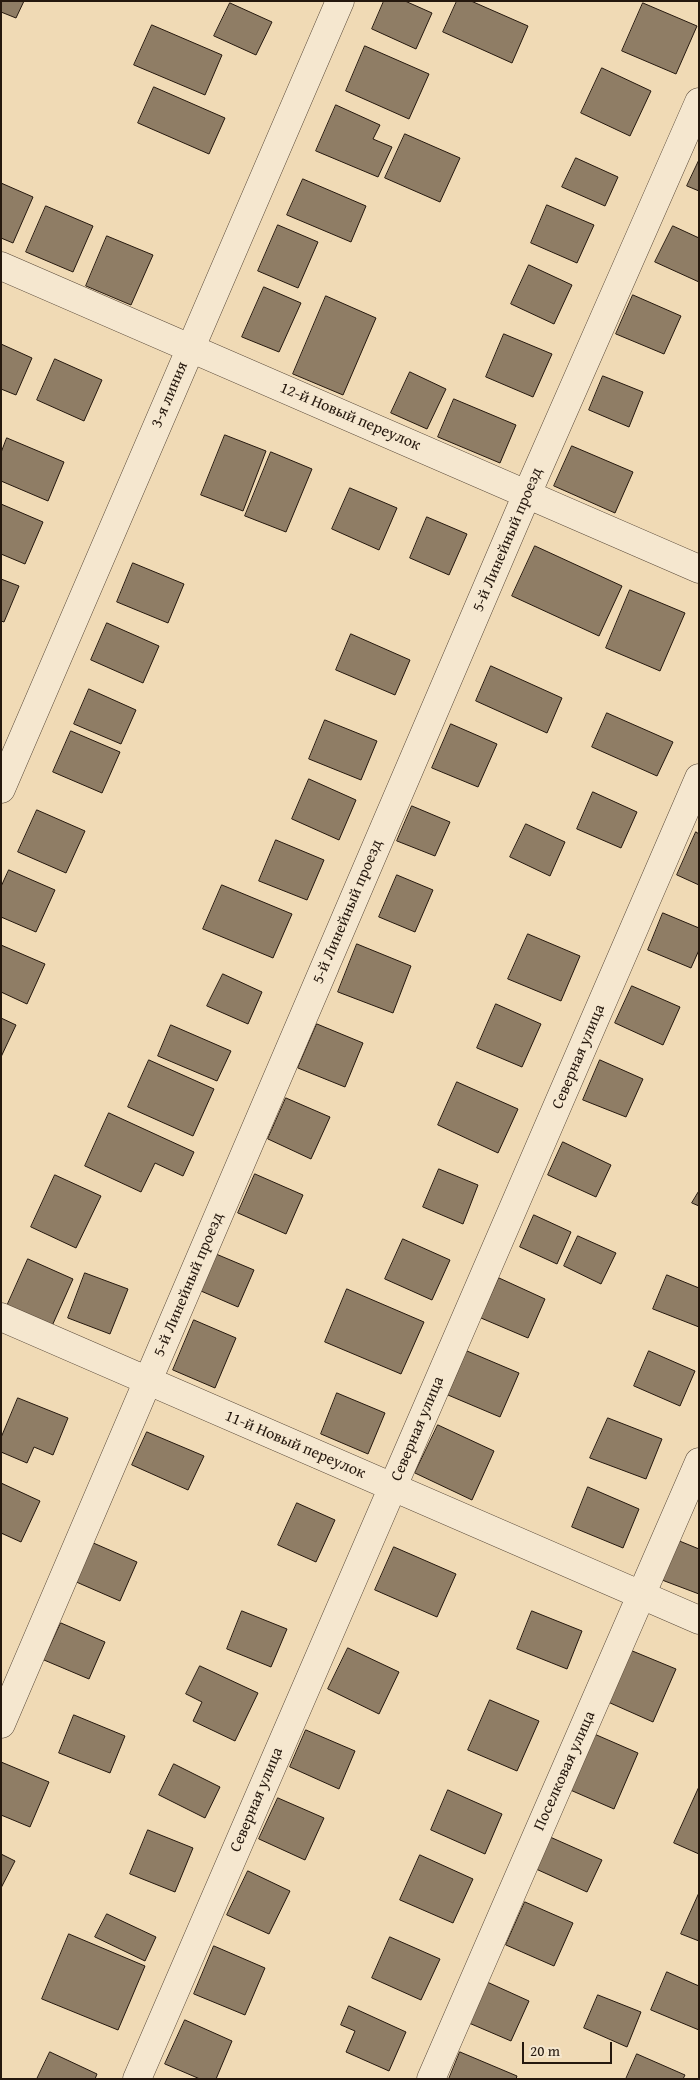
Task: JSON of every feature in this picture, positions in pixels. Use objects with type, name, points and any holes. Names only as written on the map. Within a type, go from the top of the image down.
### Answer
[{"type":"street","name":"3-я линия","points":[[1,789],[340,1]]},
{"type":"street","name":"5-й Линейный проезд","points":[[1,1724],[527,494],[699,102]]},
{"type":"street","name":"12-й Новый переулок","points":[[1,266],[699,569]]},
{"type":"street","name":"Северная улица","points":[[137,2079],[699,778]]},
{"type":"street","name":"11-й Новый переулок","points":[[1,1317],[699,1620]]},
{"type":"street","name":"Поселковая улица","points":[[431,2079],[699,1462]]},
{"type":"building","points":[[1,1],[24,1],[16,18],[1,12]]},
{"type":"building","points":[[384,1],[405,1],[432,13],[416,49],[372,29]]},
{"type":"building","points":[[457,1],[471,1],[528,26],[512,63],[443,32]]},
{"type":"building","points":[[230,3],[272,22],[256,55],[214,36]]},
{"type":"building","points":[[643,3],[697,26],[676,74],[622,51]]},
{"type":"building","points":[[152,25],[222,55],[205,95],[134,65]]},
{"type":"building","points":[[365,46],[429,74],[409,119],[346,91]]},
{"type":"building","points":[[602,68],[651,91],[630,136],[581,113]]},
{"type":"building","points":[[154,87],[225,118],[209,154],[138,123]]},
{"type":"building","points":[[336,105],[380,125],[373,139],[392,147],[378,177],[316,151]]},
{"type":"building","points":[[405,134],[460,158],[440,202],[385,178]]},
{"type":"building","points":[[576,158],[618,177],[605,206],[562,187]]},
{"type":"building","points":[[699,160],[699,191],[687,186]]},
{"type":"building","points":[[303,179],[366,206],[351,242],[287,215]]},
{"type":"building","points":[[1,183],[33,197],[13,243],[1,238]]},
{"type":"building","points":[[547,205],[594,225],[577,263],[531,243]]},
{"type":"building","points":[[46,206],[93,226],[73,272],[26,252]]},
{"type":"building","points":[[278,225],[318,242],[298,288],[258,271]]},
{"type":"building","points":[[673,226],[699,238],[699,282],[655,262]]},
{"type":"building","points":[[107,236],[153,255],[131,305],[86,286]]},
{"type":"building","points":[[529,265],[572,285],[554,324],[511,304]]},
{"type":"building","points":[[264,287],[301,303],[279,352],[242,337]]},
{"type":"building","points":[[633,295],[681,316],[664,354],[616,334]]},
{"type":"building","points":[[326,296],[376,318],[343,395],[293,374]]},
{"type":"building","points":[[504,334],[552,354],[533,397],[486,377]]},
{"type":"building","points":[[1,344],[32,358],[16,395],[1,389]]},
{"type":"building","points":[[55,359],[102,380],[84,421],[37,400]]},
{"type":"building","points":[[410,372],[446,389],[427,429],[391,413]]},
{"type":"building","points":[[603,376],[643,392],[629,427],[589,410]]},
{"type":"building","points":[[454,399],[516,425],[500,463],[438,437]]},
{"type":"building","points":[[225,435],[266,451],[243,511],[201,495]]},
{"type":"building","points":[[7,438],[64,462],[48,501],[1,481],[1,453]]},
{"type":"building","points":[[572,446],[633,472],[615,513],[554,486]]},
{"type":"building","points":[[271,452],[312,469],[286,532],[245,516]]},
{"type":"building","points":[[350,488],[397,508],[379,550],[332,529]]},
{"type":"building","points":[[1,504],[43,522],[25,564],[1,554]]},
{"type":"building","points":[[427,517],[467,534],[449,575],[410,558]]},
{"type":"building","points":[[535,546],[622,586],[599,636],[512,596]]},
{"type":"building","points":[[133,563],[184,584],[168,623],[117,602]]},
{"type":"building","points":[[1,579],[19,586],[4,622],[1,621]]},
{"type":"building","points":[[630,590],[685,613],[660,671],[606,648]]},
{"type":"building","points":[[107,623],[159,646],[143,683],[91,660]]},
{"type":"building","points":[[351,634],[410,660],[395,695],[336,670]]},
{"type":"building","points":[[491,666],[562,698],[547,733],[476,701]]},
{"type":"building","points":[[89,689],[136,710],[121,744],[74,724]]},
{"type":"building","points":[[607,713],[673,742],[657,776],[592,747]]},
{"type":"building","points":[[325,720],[377,741],[361,780],[309,759]]},
{"type":"building","points":[[451,724],[497,744],[478,787],[432,768]]},
{"type":"building","points":[[71,731],[120,752],[102,793],[53,772]]},
{"type":"building","points":[[309,779],[356,800],[339,840],[292,819]]},
{"type":"building","points":[[593,792],[637,812],[621,848],[577,829]]},
{"type":"building","points":[[412,806],[450,822],[435,856],[397,841]]},
{"type":"building","points":[[37,810],[85,831],[66,873],[18,852]]},
{"type":"building","points":[[526,824],[565,842],[550,876],[510,857]]},
{"type":"building","points":[[696,832],[699,834],[699,885],[677,875]]},
{"type":"building","points":[[276,840],[324,860],[307,900],[259,881]]},
{"type":"building","points":[[9,870],[55,890],[36,932],[1,917],[1,887]]},
{"type":"building","points":[[397,875],[433,890],[415,932],[379,917]]},
{"type":"building","points":[[222,885],[292,914],[273,958],[203,929]]},
{"type":"building","points":[[663,913],[699,928],[699,950],[691,968],[648,950]]},
{"type":"building","points":[[528,934],[580,956],[561,1001],[508,979]]},
{"type":"building","points":[[357,944],[411,966],[393,1013],[338,992]]},
{"type":"building","points":[[1,945],[45,964],[27,1004],[1,992]]},
{"type":"building","points":[[223,974],[262,992],[248,1024],[207,1006]]},
{"type":"building","points":[[632,986],[680,1007],[663,1045],[615,1023]]},
{"type":"building","points":[[496,1004],[541,1024],[522,1067],[477,1048]]},
{"type":"building","points":[[1,1018],[16,1025],[1,1057]]},
{"type":"building","points":[[317,1024],[363,1043],[345,1087],[298,1068]]},
{"type":"building","points":[[171,1025],[231,1051],[217,1081],[158,1056]]},
{"type":"building","points":[[149,1060],[214,1089],[193,1136],[128,1107]]},
{"type":"building","points":[[600,1060],[643,1079],[626,1117],[583,1100]]},
{"type":"building","points":[[457,1082],[518,1109],[498,1153],[438,1125]]},
{"type":"building","points":[[286,1098],[330,1117],[311,1159],[268,1139]]},
{"type":"building","points":[[109,1113],[194,1152],[183,1176],[155,1163],[141,1192],[85,1166]]},
{"type":"building","points":[[563,1142],[611,1165],[596,1197],[548,1175]]},
{"type":"building","points":[[439,1169],[478,1185],[463,1224],[423,1207]]},
{"type":"building","points":[[255,1174],[303,1195],[286,1234],[238,1213]]},
{"type":"building","points":[[55,1175],[101,1196],[76,1248],[31,1227]]},
{"type":"building","points":[[699,1191],[699,1206],[692,1203]]},
{"type":"building","points":[[534,1215],[571,1232],[557,1264],[520,1247]]},
{"type":"building","points":[[578,1236],[616,1253],[601,1284],[564,1266]]},
{"type":"building","points":[[403,1239],[450,1260],[432,1300],[385,1279]]},
{"type":"building","points":[[216,1254],[254,1270],[238,1307],[201,1291]]},
{"type":"building","points":[[28,1259],[73,1279],[52,1326],[7,1306]]},
{"type":"building","points":[[85,1273],[128,1289],[110,1334],[68,1318]]},
{"type":"building","points":[[667,1275],[699,1288],[699,1327],[653,1309]]},
{"type":"building","points":[[499,1278],[545,1299],[528,1338],[481,1318]]},
{"type":"building","points":[[347,1289],[424,1322],[401,1374],[325,1342]]},
{"type":"building","points":[[194,1320],[236,1338],[215,1388],[173,1370]]},
{"type":"building","points":[[467,1351],[519,1373],[500,1417],[448,1395]]},
{"type":"building","points":[[649,1351],[695,1371],[680,1406],[634,1386]]},
{"type":"building","points":[[337,1393],[385,1413],[368,1454],[321,1434]]},
{"type":"building","points":[[18,1398],[68,1418],[53,1455],[34,1447],[27,1463],[1,1452],[1,1438]]},
{"type":"building","points":[[608,1418],[662,1439],[646,1479],[590,1458]]},
{"type":"building","points":[[438,1425],[494,1451],[472,1500],[415,1473]]},
{"type":"building","points":[[147,1432],[204,1456],[188,1490],[132,1465]]},
{"type":"building","points":[[1,1483],[40,1501],[21,1542],[1,1533]]},
{"type":"building","points":[[588,1487],[639,1509],[623,1548],[572,1527]]},
{"type":"building","points":[[297,1503],[335,1520],[316,1562],[278,1545]]},
{"type":"building","points":[[677,1540],[699,1549],[699,1594],[662,1580]]},
{"type":"building","points":[[91,1542],[137,1562],[120,1601],[74,1581]]},
{"type":"building","points":[[394,1547],[456,1574],[437,1617],[375,1590]]},
{"type":"building","points":[[242,1611],[287,1629],[271,1667],[227,1649]]},
{"type":"building","points":[[532,1611],[582,1631],[567,1669],[517,1649]]},
{"type":"building","points":[[61,1623],[105,1642],[89,1679],[44,1660]]},
{"type":"building","points":[[348,1648],[399,1672],[379,1714],[328,1689]]},
{"type":"building","points":[[630,1650],[676,1669],[653,1722],[608,1702]]},
{"type":"building","points":[[200,1666],[258,1693],[235,1741],[193,1721],[202,1702],[186,1694]]},
{"type":"building","points":[[490,1700],[539,1721],[517,1771],[468,1750]]},
{"type":"building","points":[[74,1715],[125,1736],[110,1773],[59,1753]]},
{"type":"building","points":[[306,1730],[355,1751],[339,1789],[290,1767]]},
{"type":"building","points":[[592,1733],[638,1753],[614,1809],[568,1789]]},
{"type":"building","points":[[1,1762],[49,1782],[30,1827],[1,1815]]},
{"type":"building","points":[[174,1764],[220,1787],[205,1818],[159,1795]]},
{"type":"building","points":[[699,1787],[699,1854],[674,1843]]},
{"type":"building","points":[[448,1790],[502,1814],[485,1854],[431,1830]]},
{"type":"building","points":[[278,1798],[324,1818],[305,1860],[259,1839]]},
{"type":"building","points":[[148,1830],[193,1848],[175,1892],[130,1874]]},
{"type":"building","points":[[550,1837],[602,1860],[587,1892],[536,1869]]},
{"type":"building","points":[[1,1854],[15,1861],[1,1888]]},
{"type":"building","points":[[420,1855],[473,1879],[453,1923],[400,1900]]},
{"type":"building","points":[[248,1871],[290,1891],[269,1934],[227,1915]]},
{"type":"building","points":[[699,1893],[699,1941],[681,1934]]},
{"type":"building","points":[[525,1902],[573,1923],[554,1966],[506,1945]]},
{"type":"building","points":[[107,1914],[156,1937],[145,1961],[95,1937]]},
{"type":"building","points":[[69,1934],[145,1966],[118,2030],[42,1999]]},
{"type":"building","points":[[390,1937],[440,1959],[421,2000],[372,1978]]},
{"type":"building","points":[[214,1946],[265,1968],[245,2015],[194,1994]]},
{"type":"building","points":[[667,1972],[699,1986],[699,2030],[651,2010]]},
{"type":"building","points":[[487,1982],[529,2001],[511,2041],[469,2023]]},
{"type":"building","points":[[598,1995],[641,2012],[627,2047],[584,2028]]},
{"type":"building","points":[[349,2006],[406,2032],[389,2071],[346,2052],[355,2031],[341,2025]]},
{"type":"building","points":[[185,2020],[232,2041],[216,2079],[200,2079],[165,2064]]},
{"type":"building","points":[[50,2052],[97,2074],[95,2079],[37,2079]]},
{"type":"building","points":[[460,2052],[517,2076],[516,2079],[449,2079]]},
{"type":"building","points":[[637,2054],[685,2075],[683,2079],[626,2079]]}]
